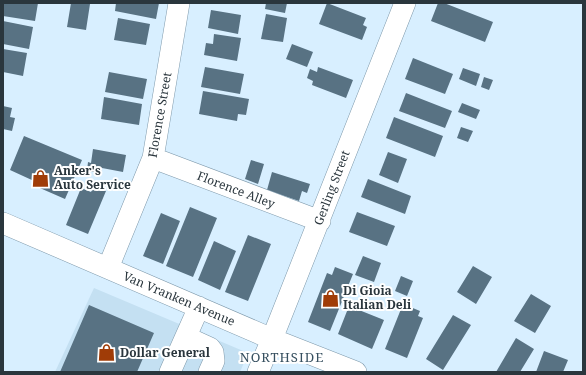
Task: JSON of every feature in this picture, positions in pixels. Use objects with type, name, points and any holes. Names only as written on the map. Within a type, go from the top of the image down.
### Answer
[{"type":"street","name":"Florence Street","points":[[108,268],[153,158],[179,3]]},
{"type":"street","name":"Gerling Street","points":[[258,372],[320,221],[405,3]]},
{"type":"street","name":"Florence Alley","points":[[153,158],[320,221]]},
{"type":"street","name":"Van Vranken Avenue","points":[[3,223],[272,339],[356,372]]},
{"type":"street","points":[[170,372],[199,308]]},
{"type":"street","points":[[186,337],[210,348],[213,352],[214,361],[209,372]]},
{"type":"shaded area","points":[[94,288],[248,353],[240,372],[55,372]]},
{"type":"building","points":[[3,3],[38,3],[35,21],[3,16]]},
{"type":"building","points":[[71,3],[90,4],[86,30],[67,27]]},
{"type":"building","points":[[116,3],[159,3],[156,19],[115,11]]},
{"type":"building","points":[[266,3],[287,3],[285,13],[265,9]]},
{"type":"building","points":[[327,3],[366,18],[363,25],[367,27],[362,40],[319,24]]},
{"type":"building","points":[[438,3],[444,3],[493,22],[485,42],[431,21]]},
{"type":"building","points":[[211,10],[241,15],[238,34],[208,28]]},
{"type":"building","points":[[266,14],[287,18],[283,42],[261,39]]},
{"type":"building","points":[[118,18],[150,24],[146,45],[114,40]]},
{"type":"building","points":[[3,21],[33,27],[29,49],[3,44]]},
{"type":"building","points":[[214,34],[241,38],[237,61],[204,55],[206,43],[213,44]]},
{"type":"building","points":[[292,44],[313,52],[307,67],[286,59]]},
{"type":"building","points":[[3,49],[27,53],[23,76],[3,72]]},
{"type":"building","points":[[413,58],[453,74],[445,94],[405,79]]},
{"type":"building","points":[[205,67],[244,74],[240,94],[201,87]]},
{"type":"building","points":[[318,67],[353,80],[346,98],[312,85],[313,81],[307,78],[310,69],[317,72]]},
{"type":"building","points":[[463,68],[480,74],[476,86],[459,79]]},
{"type":"building","points":[[109,72],[147,79],[143,99],[105,92]]},
{"type":"building","points":[[484,77],[493,80],[489,90],[481,87]]},
{"type":"building","points":[[203,91],[249,99],[246,115],[238,114],[237,121],[199,114]]},
{"type":"building","points":[[406,93],[452,111],[445,128],[399,111]]},
{"type":"building","points":[[104,97],[142,104],[139,125],[101,119]]},
{"type":"building","points":[[462,103],[480,110],[476,119],[458,112]]},
{"type":"building","points":[[3,106],[12,108],[10,117],[15,118],[12,131],[3,129]]},
{"type":"building","points":[[394,117],[443,136],[435,157],[386,138]]},
{"type":"building","points":[[461,127],[473,131],[468,142],[457,138]]},
{"type":"building","points":[[24,136],[82,160],[65,199],[33,185],[34,181],[10,170]]},
{"type":"building","points":[[93,149],[126,155],[123,172],[102,168],[101,173],[87,171],[88,162],[91,163]]},
{"type":"building","points":[[388,152],[407,159],[398,183],[379,175]]},
{"type":"building","points":[[251,160],[264,164],[258,184],[245,179]]},
{"type":"building","points":[[272,172],[310,184],[307,193],[302,191],[299,201],[267,190]]},
{"type":"building","points":[[368,179],[411,196],[405,214],[361,197]]},
{"type":"building","points":[[94,186],[106,191],[88,234],[66,225],[81,188],[91,192]]},
{"type":"building","points":[[190,207],[217,218],[193,277],[166,266]]},
{"type":"building","points":[[357,212],[395,226],[387,246],[349,232]]},
{"type":"building","points":[[161,213],[180,221],[163,264],[143,256]]},
{"type":"building","points":[[248,235],[271,244],[248,301],[225,292]]},
{"type":"building","points":[[214,241],[236,251],[220,290],[198,280]]},
{"type":"building","points":[[363,256],[381,263],[374,282],[355,275]]},
{"type":"building","points":[[473,266],[492,277],[476,304],[457,292]]},
{"type":"building","name":"Di Gioia Italian Deli","points":[[335,267],[353,274],[330,331],[308,322],[327,273],[332,275]]},
{"type":"building","points":[[401,276],[413,281],[407,296],[395,291]]},
{"type":"building","points":[[531,294],[551,306],[535,333],[514,321]]},
{"type":"building","points":[[403,304],[420,311],[418,316],[423,318],[407,358],[385,349]]},
{"type":"building","name":"Dollar General","points":[[89,305],[154,333],[137,372],[60,372]]},
{"type":"building","points":[[349,306],[384,320],[372,349],[338,334]]},
{"type":"building","points":[[453,315],[471,325],[443,370],[426,359]]},
{"type":"building","points":[[516,338],[534,349],[520,372],[496,372]]},
{"type":"building","points":[[544,351],[568,360],[563,372],[536,372]]},
{"type":"place","name":"Anker's Auto Service","points":[[41,178]]},
{"type":"place","name":"Di Gioia Italian Deli","points":[[330,298]]},
{"type":"place","name":"Dollar General","points":[[107,353]]},
{"type":"district","name":"NORTHSIDE","points":[[282,357]]}]
